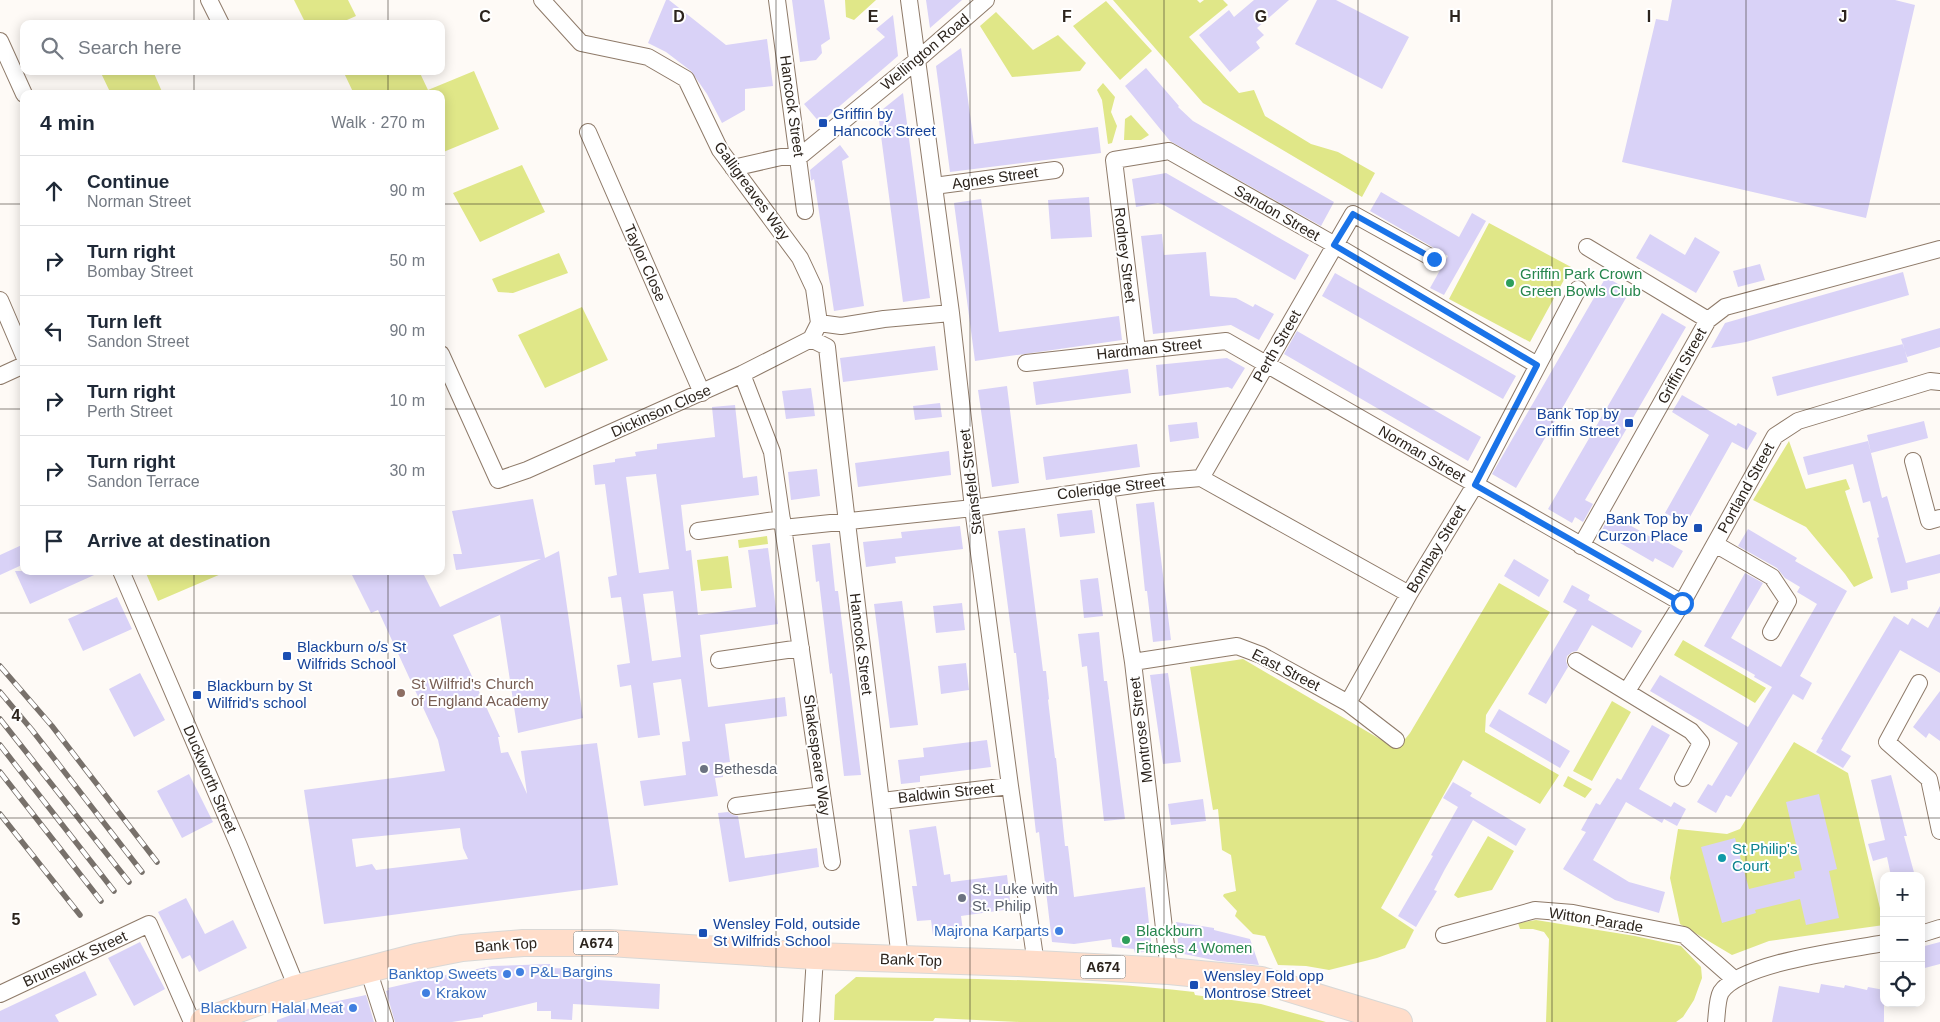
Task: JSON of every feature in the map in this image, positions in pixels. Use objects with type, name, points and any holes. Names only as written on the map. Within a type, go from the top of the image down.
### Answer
[{"type":"main road","name":"Bank Top","points":[[298,988],[416,957],[462,948],[523,943],[609,942],[815,956],[1169,971]]},
{"type":"main road","name":"A674","points":[[1169,971],[1261,980],[1399,1022]]},
{"type":"main road","name":"A674","points":[[203,1022],[239,1016],[298,988]]},
{"type":"street","points":[[209,0],[219,20]]},
{"type":"street","name":"Galligreaves Way","points":[[542,0],[581,43],[648,57],[686,79],[720,150],[800,258],[814,288],[819,324]]},
{"type":"street","name":"Hancock Street","points":[[777,0],[805,211]]},
{"type":"street","name":"Stansfeld Street","points":[[909,0],[951,313],[1010,786],[1036,964]]},
{"type":"street","name":"Wellington Road","points":[[799,157],[916,61],[986,0]]},
{"type":"street","points":[[0,41],[22,90]]},
{"type":"street","name":"Taylor Close","points":[[588,132],[702,393]]},
{"type":"street","name":"Sandon Street","points":[[1114,160],[1169,151],[1334,245],[1537,365]]},
{"type":"street","points":[[733,168],[781,157],[799,157]]},
{"type":"street","name":"Rodney Street","points":[[1114,160],[1137,350]]},
{"type":"street","name":"Agnes Street","points":[[934,186],[1055,170]]},
{"type":"street","name":"Perth Street","points":[[1201,478],[1353,214],[1434,259]]},
{"type":"street","points":[[1587,247],[1708,320]]},
{"type":"street","name":"Griffin Street","points":[[1581,546],[1708,320],[1725,307],[1940,249]]},
{"type":"street","name":"Bombay Street","points":[[1348,703],[1409,594],[1475,485],[1578,289]]},
{"type":"street","points":[[0,300],[20,347]]},
{"type":"street","points":[[810,339],[819,324],[841,326],[884,319],[951,313]]},
{"type":"street","name":"Hancock Street","points":[[810,339],[827,347],[846,521],[900,959]]},
{"type":"street","name":"Dickinson Close","points":[[445,363],[498,480],[527,470],[702,393],[810,339]]},
{"type":"street","name":"Hardman Street","points":[[1026,363],[1226,341],[1266,364]]},
{"type":"street","name":"Norman Street","points":[[1266,364],[1682,603]]},
{"type":"street","points":[[0,376],[20,368]]},
{"type":"street","name":"Shakespeare Way","points":[[742,374],[772,452],[832,862]]},
{"type":"street","name":"Portland Street","points":[[1627,691],[1682,603],[1775,436],[1798,420],[1930,381],[1940,382]]},
{"type":"street","points":[[1913,461],[1929,521],[1940,518]]},
{"type":"street","points":[[1201,478],[1409,594]]},
{"type":"street","name":"Coleridge Street","points":[[783,523],[846,521],[974,508],[1154,482],[1201,478]]},
{"type":"street","name":"Montrose Street","points":[[1106,490],[1133,662],[1169,971]]},
{"type":"street","points":[[698,532],[783,523]]},
{"type":"street","points":[[1715,544],[1772,577],[1788,601],[1771,632]]},
{"type":"street","name":"Duckworth Street","points":[[122,575],[298,988]]},
{"type":"street","name":"East Street","points":[[1133,662],[1237,646],[1260,655],[1348,703],[1396,740]]},
{"type":"street","points":[[719,660],[800,648]]},
{"type":"street","points":[[1576,661],[1691,731],[1701,742],[1683,778]]},
{"type":"street","points":[[1919,683],[1887,742],[1934,777],[1940,831]]},
{"type":"street","name":"Baldwin Street","points":[[882,801],[1010,786]]},
{"type":"street","points":[[736,806],[822,795]]},
{"type":"street","name":"Witton Parade","points":[[1444,935],[1535,910],[1573,913],[1684,935],[1734,979]]},
{"type":"street","name":"Brunswick Street","points":[[0,994],[149,924],[192,1022]]},
{"type":"street","points":[[1925,933],[1940,928]]},
{"type":"street","points":[[1716,1022],[1720,993],[1734,979],[1774,964],[1880,944]]},
{"type":"street","points":[[810,1022],[815,956]]},
{"type":"street","points":[[368,969],[385,1022]]},
{"type":"green space","points":[[294,0],[348,0],[356,16],[347,20],[304,20]]},
{"type":"green space","points":[[845,0],[876,0],[854,20],[846,17]]},
{"type":"green space","points":[[1113,0],[1197,0],[1200,3],[1204,0],[1223,0],[1228,5],[1189,37],[1239,93],[1254,90],[1265,116],[1311,144],[1338,152],[1375,173],[1362,197],[1203,103]]},
{"type":"green space","points":[[1106,1],[1152,51],[1120,80],[1073,26]]},
{"type":"green space","points":[[996,12],[1033,50],[1058,35],[1086,63],[1080,71],[1012,77],[980,26]]},
{"type":"green space","points":[[474,71],[499,129],[445,151],[445,90],[428,90]]},
{"type":"green space","points":[[102,75],[155,75],[161,90],[109,90]]},
{"type":"green space","points":[[345,75],[421,75],[428,90],[352,90]]},
{"type":"green space","points":[[1103,83],[1115,97],[1111,112],[1117,126],[1112,143],[1108,144],[1102,100],[1097,90]]},
{"type":"green space","points":[[1131,115],[1149,135],[1141,140],[1124,140],[1125,119]]},
{"type":"green space","points":[[522,165],[545,212],[480,242],[453,193]]},
{"type":"green space","name":"Griffin Park Crown Green Bowls Club","points":[[1489,223],[1571,267],[1530,342],[1449,299]]},
{"type":"green space","points":[[559,253],[568,273],[513,293],[498,292],[492,279]]},
{"type":"green space","points":[[582,307],[608,360],[545,388],[518,335]]},
{"type":"green space","points":[[1789,441],[1806,489],[1846,479],[1850,489],[1845,491],[1873,578],[1854,587],[1806,527],[1753,500]]},
{"type":"green space","points":[[767,536],[768,544],[739,548],[738,540]]},
{"type":"green space","points":[[728,556],[732,588],[701,591],[697,560]]},
{"type":"green space","points":[[147,575],[219,575],[158,601]]},
{"type":"green space","points":[[1499,583],[1550,612],[1486,715],[1485,732],[1559,775],[1540,804],[1463,760],[1381,908],[1414,930],[1405,948],[1377,958],[1329,970],[1306,966],[1278,965],[1265,936],[1253,934],[1235,916],[1237,911],[1223,896],[1224,894],[1236,891],[1231,855],[1222,850],[1218,809],[1213,810],[1190,667],[1243,659],[1397,749],[1410,733]]},
{"type":"green space","points":[[1683,640],[1766,688],[1755,703],[1674,655]]},
{"type":"green space","points":[[1612,701],[1631,712],[1592,781],[1573,771]]},
{"type":"green space","points":[[1794,742],[1848,773],[1880,908],[1880,926],[1769,941],[1732,955],[1680,924],[1670,878],[1678,829],[1727,834],[1740,829]]},
{"type":"green space","points":[[1568,776],[1592,789],[1585,798],[1563,786]]},
{"type":"green space","points":[[1488,836],[1514,851],[1492,890],[1458,898],[1454,895]]},
{"type":"green space","points":[[1536,920],[1635,936],[1681,946],[1701,967],[1702,978],[1694,1000],[1683,1017],[1676,1022],[1546,1022],[1549,939],[1544,932],[1533,929],[1520,929],[1518,923]]},
{"type":"green space","points":[[856,977],[1025,980],[1110,984],[1194,992],[1195,995],[1261,1004],[1326,1022],[1019,1022],[935,1018],[933,1021],[834,1020],[835,995]]},
{"type":"building","points":[[666,0],[669,0],[726,45],[767,39],[773,86],[745,89],[745,110],[722,123],[707,94],[691,71],[666,52],[648,43]]},
{"type":"building","points":[[792,0],[824,0],[830,39],[821,45],[822,53],[816,60],[800,62]]},
{"type":"building","points":[[926,0],[962,0],[930,28]]},
{"type":"building","points":[[1254,0],[1289,0],[1257,28],[1264,35],[1256,42],[1260,48],[1230,72],[1199,35],[1229,10],[1234,17]]},
{"type":"building","points":[[1317,0],[1336,0],[1409,37],[1382,89],[1295,44]]},
{"type":"building","points":[[1672,0],[1895,0],[1915,5],[1866,218],[1622,162],[1656,19],[1668,21]]},
{"type":"building","points":[[893,15],[898,56],[820,123],[804,104],[885,37],[876,29]]},
{"type":"building","points":[[961,48],[974,144],[1098,127],[1101,153],[950,172],[936,66]]},
{"type":"building","points":[[1146,68],[1178,107],[1193,121],[1334,202],[1321,226],[1170,141],[1125,86]]},
{"type":"building","points":[[903,93],[930,298],[903,302],[878,113]]},
{"type":"building","points":[[840,145],[849,157],[842,161],[864,306],[834,311],[814,179],[811,181],[810,170]]},
{"type":"building","points":[[1166,173],[1309,255],[1295,280],[1164,205],[1158,203],[1136,207],[1132,179]]},
{"type":"building","points":[[1381,192],[1459,237],[1472,213],[1486,221],[1444,295],[1430,288],[1448,256],[1370,211]]},
{"type":"building","points":[[1089,197],[1092,237],[1051,239],[1048,200]]},
{"type":"building","points":[[981,199],[999,332],[1119,316],[1122,340],[975,361],[954,203]]},
{"type":"building","points":[[1162,234],[1164,255],[1206,252],[1210,296],[1236,298],[1253,307],[1255,304],[1274,314],[1259,340],[1231,325],[1153,334],[1141,236]]},
{"type":"building","points":[[1650,234],[1685,255],[1695,237],[1720,252],[1696,293],[1636,258]]},
{"type":"building","points":[[1760,264],[1765,280],[1738,287],[1733,271]]},
{"type":"building","points":[[1903,272],[1909,295],[1746,342],[1711,348],[1725,323]]},
{"type":"building","points":[[1335,273],[1516,376],[1503,399],[1322,296]]},
{"type":"building","points":[[1606,277],[1630,291],[1516,488],[1492,474]]},
{"type":"building","points":[[1662,313],[1686,327],[1585,500],[1593,504],[1583,522],[1575,517],[1572,523],[1548,509]]},
{"type":"building","points":[[1940,328],[1940,347],[1907,357],[1901,339]]},
{"type":"building","points":[[1297,331],[1481,437],[1468,461],[1284,354]]},
{"type":"building","points":[[1903,344],[1908,362],[1777,396],[1772,377]]},
{"type":"building","points":[[935,346],[938,370],[843,382],[840,358]]},
{"type":"building","points":[[1227,358],[1245,368],[1232,389],[1228,387],[1159,396],[1156,365]]},
{"type":"building","points":[[1128,369],[1131,393],[1036,405],[1033,382]]},
{"type":"building","points":[[1007,386],[1019,483],[992,487],[978,390]]},
{"type":"building","points":[[811,388],[815,416],[786,419],[782,391]]},
{"type":"building","points":[[1682,395],[1736,426],[1738,423],[1757,433],[1747,450],[1732,442],[1686,524],[1665,513],[1709,435],[1672,412]]},
{"type":"building","points":[[940,403],[942,417],[915,420],[913,406]]},
{"type":"building","points":[[735,405],[743,478],[757,476],[759,495],[681,505],[686,551],[691,550],[698,615],[756,607],[748,550],[768,548],[778,624],[700,635],[708,707],[785,697],[787,716],[725,724],[730,762],[722,763],[723,777],[715,778],[718,796],[644,806],[640,781],[686,775],[682,742],[690,741],[681,679],[653,683],[660,735],[638,738],[631,685],[620,687],[617,665],[630,663],[621,597],[611,598],[608,577],[617,575],[605,484],[595,485],[593,465],[615,462],[615,459],[636,456],[635,452],[657,449],[657,444],[715,437],[712,407]],"holes":[[[656,474],[669,569],[639,573],[626,477]],[[673,591],[681,657],[652,661],[643,594]]]},
{"type":"building","points":[[1924,421],[1928,438],[1871,453],[1867,435]]},
{"type":"building","points":[[1197,422],[1199,438],[1170,442],[1168,425]]},
{"type":"building","points":[[1868,441],[1882,498],[1887,496],[1906,563],[1940,554],[1940,573],[1907,581],[1908,589],[1891,593],[1870,501],[1863,503],[1853,464],[1808,475],[1803,457]]},
{"type":"building","points":[[1137,444],[1140,467],[1046,480],[1043,457]]},
{"type":"building","points":[[949,451],[951,475],[858,487],[855,463]]},
{"type":"building","points":[[817,469],[820,496],[791,500],[788,472]]},
{"type":"building","points":[[533,499],[545,558],[559,551],[583,718],[518,733],[500,615],[453,635],[500,737],[498,737],[501,753],[508,752],[527,794],[521,751],[597,743],[618,885],[324,924],[304,790],[445,771],[438,740],[378,610],[371,613],[352,575],[424,575],[440,607],[541,559],[456,570],[453,554],[462,554],[452,511]],"holes":[[[460,828],[463,848],[468,859],[376,870],[372,864],[356,867],[352,839]]]},
{"type":"building","points":[[1154,502],[1171,640],[1153,642],[1147,591],[1145,591],[1136,504]]},
{"type":"building","points":[[1092,510],[1095,533],[1060,537],[1057,514]]},
{"type":"building","points":[[1610,514],[1663,544],[1665,541],[1683,551],[1673,568],[1655,558],[1653,562],[1601,532]]},
{"type":"building","points":[[960,526],[963,549],[895,557],[896,563],[866,567],[863,542],[902,538],[901,532]]},
{"type":"building","points":[[1025,528],[1043,671],[1046,671],[1065,846],[1068,846],[1074,897],[1145,887],[1152,951],[1135,953],[1134,949],[1112,947],[1111,939],[1074,944],[1052,942],[1039,832],[1036,833],[1016,653],[1014,653],[998,531]]},
{"type":"building","points":[[1748,529],[1797,558],[1795,561],[1847,591],[1800,676],[1812,683],[1803,700],[1793,694],[1731,797],[1726,795],[1716,813],[1697,802],[1708,784],[1712,786],[1738,743],[1650,691],[1660,675],[1748,727],[1772,687],[1704,646],[1745,573],[1763,583],[1731,638],[1781,667],[1817,604],[1797,592],[1800,587],[1785,578],[1777,568],[1738,546]]},
{"type":"building","points":[[830,543],[835,591],[838,591],[861,775],[844,776],[819,581],[816,582],[812,545]]},
{"type":"building","points":[[20,546],[20,566],[0,575],[0,555]]},
{"type":"building","points":[[1514,559],[1549,580],[1539,597],[1504,576]]},
{"type":"building","points":[[15,571],[20,571],[20,575],[94,575],[30,604]]},
{"type":"building","points":[[1098,578],[1103,616],[1084,618],[1080,580]]},
{"type":"building","points":[[1572,585],[1590,595],[1588,600],[1642,631],[1632,648],[1592,625],[1577,651],[1567,656],[1568,667],[1546,704],[1528,694],[1577,610],[1563,602]]},
{"type":"building","points":[[117,597],[132,629],[83,651],[68,619]]},
{"type":"building","points":[[902,601],[918,725],[890,728],[874,604]]},
{"type":"building","points":[[962,603],[965,630],[936,633],[933,606]]},
{"type":"building","points":[[1940,606],[1940,673],[1900,650],[1841,750],[1851,756],[1843,768],[1816,752],[1823,740],[1821,739],[1894,616],[1908,625],[1912,618],[1928,628]]},
{"type":"building","points":[[1099,632],[1104,681],[1107,681],[1125,819],[1104,821],[1087,666],[1082,667],[1078,634]]},
{"type":"building","points":[[966,663],[969,690],[941,694],[938,666]]},
{"type":"building","points":[[140,673],[165,720],[134,737],[109,689]]},
{"type":"building","points":[[1168,673],[1181,762],[1163,764],[1150,675]]},
{"type":"building","points":[[1940,691],[1940,741],[1929,733],[1926,738],[1913,727]]},
{"type":"building","points":[[1499,709],[1570,751],[1560,768],[1489,726]]},
{"type":"building","points":[[1652,725],[1670,735],[1639,789],[1671,807],[1674,802],[1686,809],[1677,826],[1664,819],[1662,823],[1626,802],[1593,860],[1629,882],[1665,892],[1659,913],[1615,900],[1563,869],[1586,832],[1581,830],[1596,803],[1600,805],[1617,778],[1621,780]]},
{"type":"building","points":[[987,740],[991,767],[920,776],[920,782],[901,784],[898,760],[924,757],[923,748]]},
{"type":"building","points":[[189,774],[213,822],[182,838],[157,791]]},
{"type":"building","points":[[1891,775],[1907,836],[1904,836],[1914,872],[1890,872],[1887,857],[1873,861],[1868,844],[1885,840],[1871,780]]},
{"type":"building","points":[[1453,782],[1472,793],[1470,796],[1526,829],[1516,846],[1473,820],[1445,869],[1434,890],[1437,891],[1416,927],[1398,916],[1433,856],[1431,855],[1458,807],[1443,798]]},
{"type":"building","name":"St Philip's Court","points":[[1819,794],[1837,869],[1829,871],[1839,918],[1806,925],[1800,899],[1755,910],[1756,913],[1722,923],[1701,847],[1735,838],[1749,889],[1795,878],[1794,872],[1802,870],[1786,802]]},
{"type":"building","points":[[1203,799],[1206,821],[1171,825],[1168,804]]},
{"type":"building","points":[[728,812],[738,816],[745,858],[817,848],[819,867],[729,882],[718,813]]},
{"type":"building","name":"St. Luke with St. Philip","points":[[936,826],[944,875],[950,874],[951,882],[1007,875],[1011,909],[961,916],[963,931],[933,935],[931,920],[917,921],[912,886],[917,886],[909,830]]},
{"type":"building","points":[[186,898],[205,934],[233,920],[247,948],[199,972],[190,955],[182,959],[158,912]]},
{"type":"building","points":[[1176,922],[1214,928],[1214,930],[1250,939],[1259,965],[1218,961],[1179,953]]},
{"type":"building","points":[[140,942],[165,989],[134,1006],[108,958]]},
{"type":"building","points":[[1940,942],[1940,964],[1925,968],[1925,946]]},
{"type":"building","points":[[550,964],[550,968],[582,969],[582,979],[660,984],[659,1009],[573,1004],[572,1020],[551,1019],[551,1011],[537,1011],[537,1002],[483,1015],[483,1017],[452,1022],[395,1022],[386,991],[389,990],[388,988],[492,966]]},
{"type":"building","points":[[85,971],[97,995],[55,1015],[59,1022],[0,1022],[0,1011]]},
{"type":"building","points":[[1821,984],[1844,988],[1845,985],[1867,990],[1868,987],[1880,989],[1880,1007],[1884,1007],[1884,1022],[1772,1022],[1779,986],[1819,993]]},
{"type":"building","points":[[366,995],[374,1022],[277,1022],[277,1020],[319,1005]]},
{"type":"railway","points":[[0,666],[52,726],[157,862]]},
{"type":"railway","points":[[0,692],[32,730],[142,872]]},
{"type":"railway","points":[[0,719],[129,882]]},
{"type":"railway","points":[[0,745],[114,891]]},
{"type":"railway","points":[[0,772],[101,901]]},
{"type":"railway","points":[[0,814],[80,915]]},
{"type":"place","name":"Griffin by Hancock Street","points":[[823,123]]},
{"type":"place","name":"Griffin Park Crown Green Bowls Club","points":[[1510,283]]},
{"type":"place","name":"Bank Top by Griffin Street","points":[[1629,423]]},
{"type":"place","name":"Bank Top by Curzon Place","points":[[1698,528]]},
{"type":"place","name":"Blackburn o/s St Wilfrids School","points":[[287,656]]},
{"type":"place","name":"St Wilfrid's Church of England Academy","points":[[401,693]]},
{"type":"place","name":"Blackburn by St Wilfrid's school","points":[[197,695]]},
{"type":"place","name":"Bethesda","points":[[704,769]]},
{"type":"place","name":"St Philip's Court","points":[[1722,858]]},
{"type":"place","name":"St. Luke with St. Philip","points":[[962,898]]},
{"type":"place","name":"Majrona Karparts","points":[[1059,931]]},
{"type":"place","name":"Wensley Fold, outside St Wilfrids School","points":[[703,933]]},
{"type":"place","name":"Blackburn Fitness 4 Women","points":[[1126,940]]},
{"type":"place","name":"P&L Bargins","points":[[520,972]]},
{"type":"place","name":"Banktop Sweets","points":[[507,974]]},
{"type":"place","name":"Wensley Fold opp Montrose Street","points":[[1194,985]]},
{"type":"place","name":"Krakow","points":[[426,993]]},
{"type":"place","name":"Blackburn Halal Meat","points":[[353,1008]]},
{"type":"route","points":[[1434,259],[1353,214],[1334,245],[1537,365],[1475,485],[1682,603]]}]
